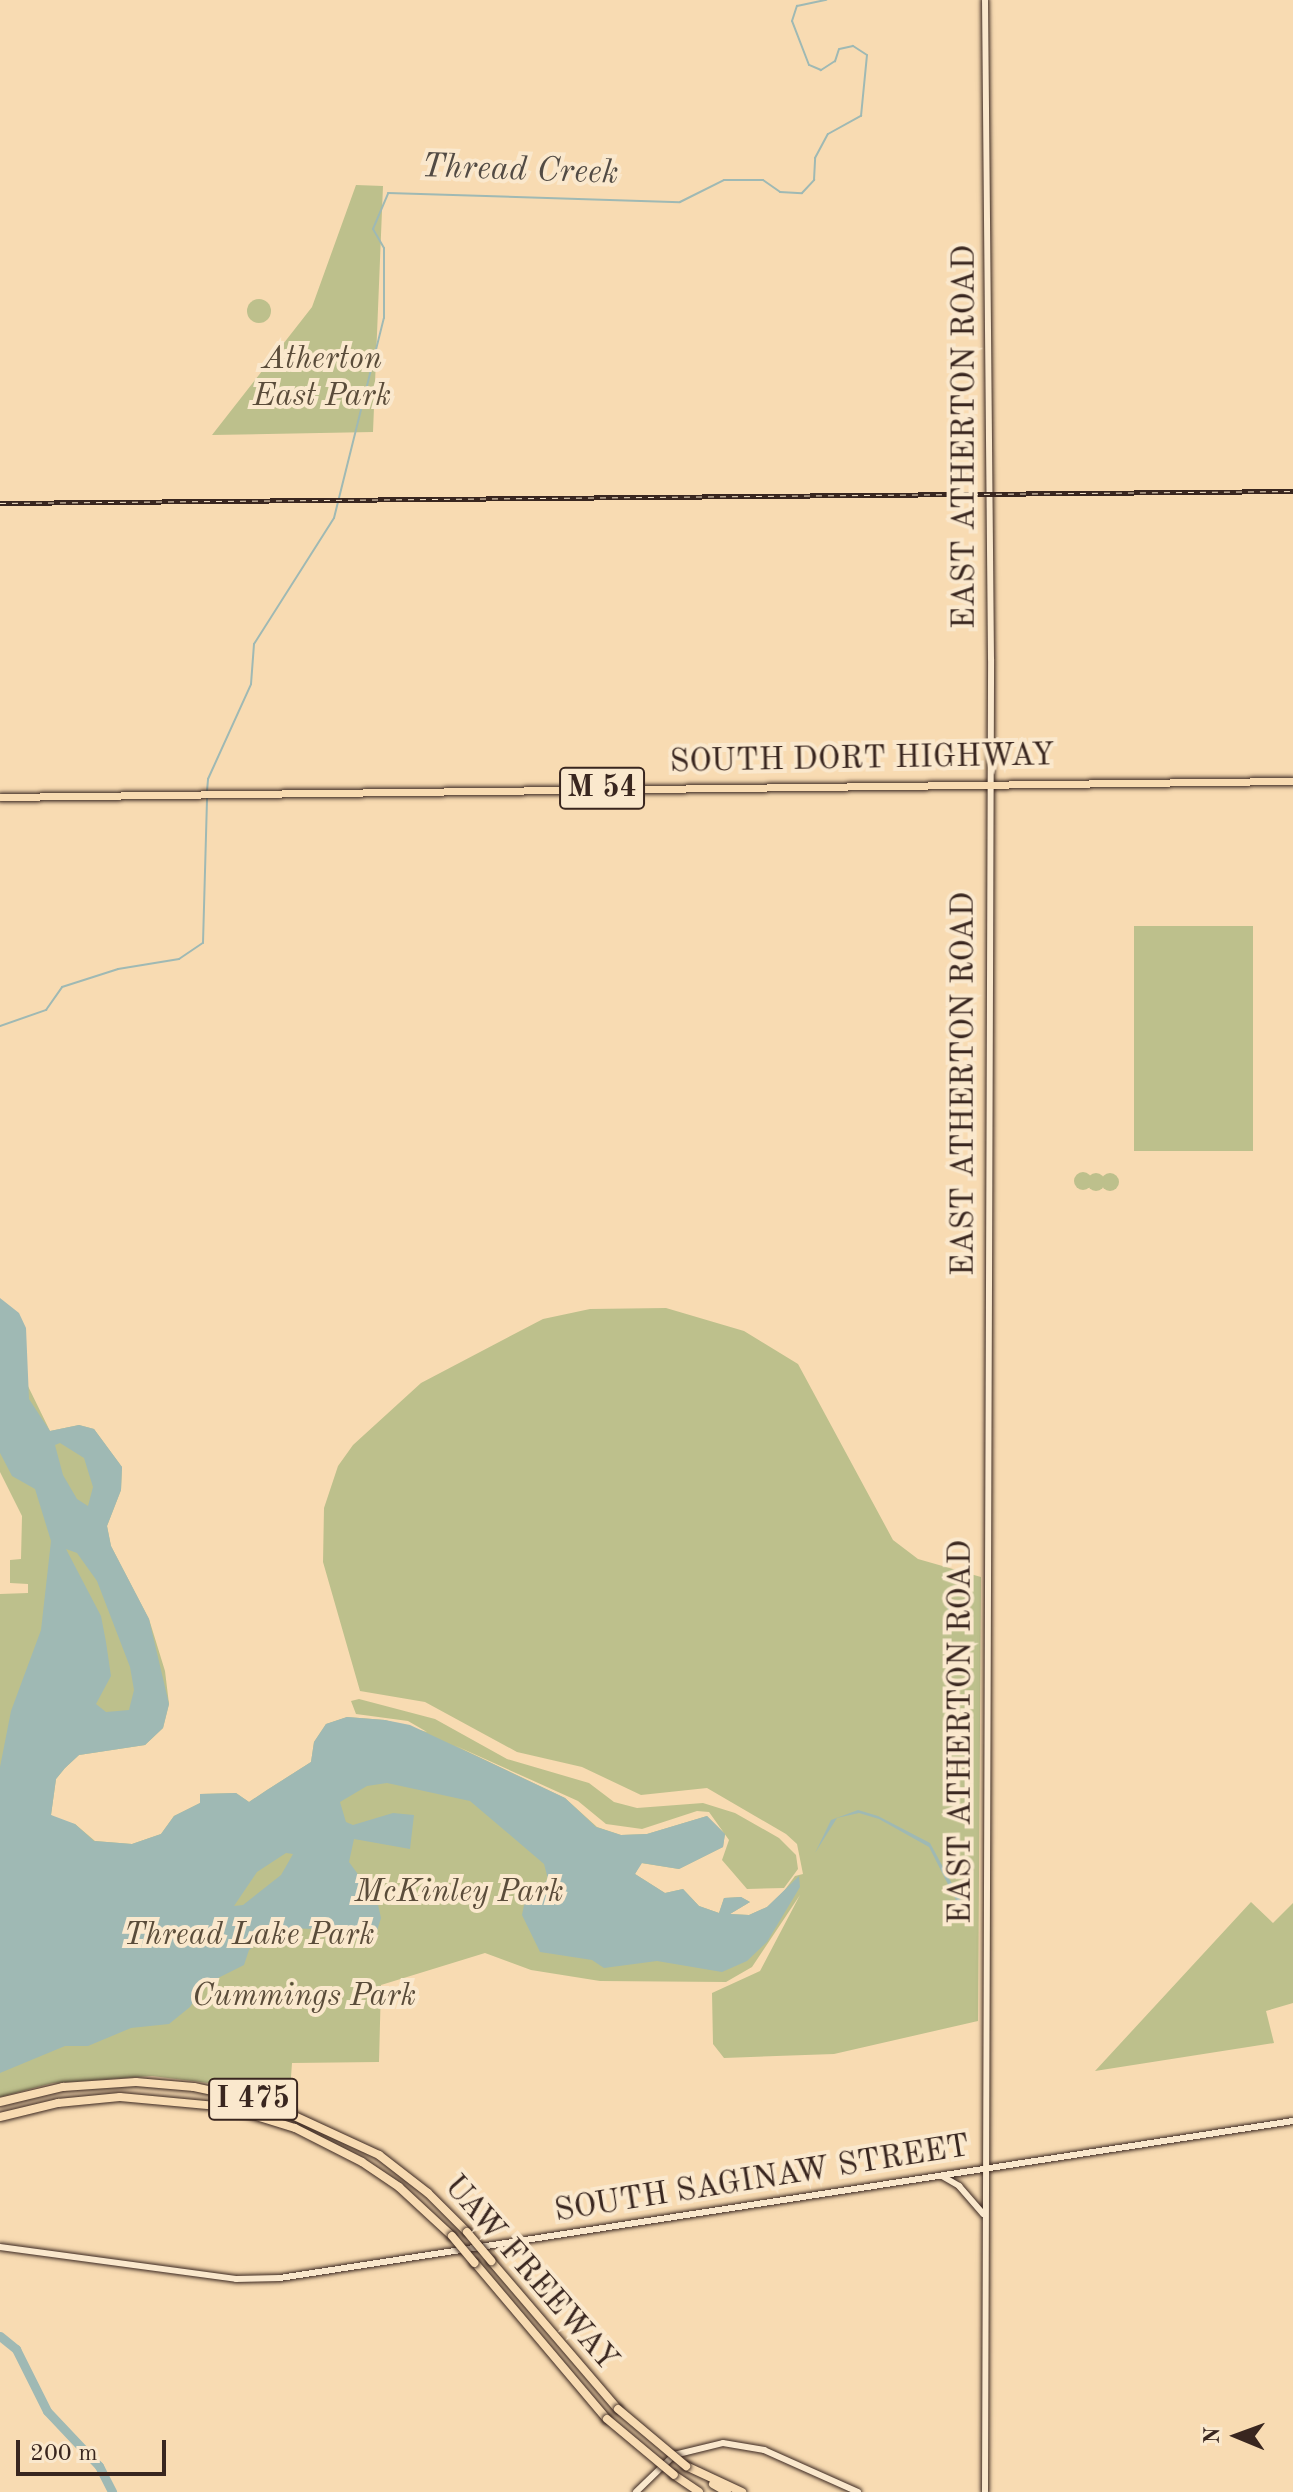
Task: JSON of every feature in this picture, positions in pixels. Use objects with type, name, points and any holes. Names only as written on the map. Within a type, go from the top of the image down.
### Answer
[{"type":"highway","name":"UAW FREEWAY","points":[[0,2102],[53,2089],[121,2082],[194,2087],[264,2102],[327,2127],[379,2155],[428,2193],[467,2232],[618,2409],[686,2466],[727,2492]]},
{"type":"highway","name":"UAW FREEWAY","points":[[0,2117],[58,2103],[120,2097],[227,2107],[295,2128],[362,2162],[409,2195],[452,2236],[607,2419],[699,2492]]},
{"type":"highway","points":[[686,2466],[742,2492]]},
{"type":"highway","points":[[674,2475],[689,2492]]},
{"type":"main road","name":"SOUTH DORT HIGHWAY","points":[[0,797],[1293,781]]},
{"type":"street","name":"EAST ATHERTON ROAD","points":[[985,0],[990,783],[985,2492]]},
{"type":"street","name":"SOUTH SAGINAW STREET","points":[[0,2247],[234,2279],[280,2278],[1293,2121]]},
{"type":"street","points":[[942,2176],[961,2188],[984,2215]]},
{"type":"street","points":[[636,2492],[674,2455],[730,2443],[764,2450],[858,2492]]},
{"type":"green space","name":"Atherton East Park","points":[[356,185],[383,186],[373,432],[212,435],[312,307]]},
{"type":"green space","points":[[259,299],[268,302],[271,311],[268,320],[259,323],[250,320],[247,311],[250,302]]},
{"type":"green space","points":[[1134,926],[1253,926],[1253,1151],[1134,1151]]},
{"type":"green space","points":[[1083,1172],[1092,1181],[1083,1190],[1074,1181]]},
{"type":"green space","points":[[1096,1173],[1105,1182],[1096,1191],[1087,1182]]},
{"type":"green space","points":[[1110,1173],[1119,1182],[1110,1191],[1101,1182]]},
{"type":"green space","points":[[666,1308],[744,1331],[798,1364],[893,1540],[918,1559],[981,1577],[978,2021],[834,2054],[724,2058],[713,2044],[712,1993],[760,1971],[800,1895],[752,1967],[726,1982],[600,1981],[531,1970],[485,1953],[381,1985],[379,2062],[292,2063],[290,2091],[282,2087],[279,2100],[224,2085],[152,2076],[53,2083],[0,2097],[0,1594],[28,1593],[28,1584],[10,1583],[10,1560],[21,1559],[22,1516],[0,1472],[0,1358],[25,1380],[50,1431],[79,1425],[94,1429],[122,1467],[121,1490],[107,1526],[111,1546],[149,1619],[165,1671],[169,1704],[163,1728],[145,1745],[79,1755],[65,1768],[56,1779],[51,1815],[62,1823],[75,1824],[95,1841],[132,1844],[161,1834],[174,1816],[200,1803],[200,1794],[236,1793],[249,1802],[311,1762],[314,1742],[326,1724],[347,1717],[385,1720],[427,1732],[408,1721],[356,1714],[351,1701],[359,1699],[435,1719],[507,1759],[589,1783],[614,1802],[637,1808],[703,1803],[735,1813],[779,1838],[796,1855],[798,1869],[784,1888],[747,1889],[722,1860],[729,1840],[725,1834],[723,1847],[679,1869],[641,1863],[635,1874],[665,1893],[683,1889],[699,1906],[719,1913],[724,1898],[741,1897],[750,1902],[730,1914],[749,1915],[767,1907],[795,1876],[803,1874],[797,1844],[786,1834],[707,1788],[641,1795],[582,1767],[517,1752],[425,1702],[360,1691],[323,1562],[324,1508],[338,1466],[353,1445],[421,1383],[543,1319],[590,1309]],"holes":[[[454,1745],[578,1801],[606,1824],[642,1829],[697,1811],[709,1812],[724,1833],[707,1816],[647,1834],[621,1835],[597,1827],[565,1798]]]},
{"type":"green space","points":[[1251,1902],[1273,1923],[1293,1903],[1293,2003],[1266,2011],[1274,2043],[1095,2071]]},
{"type":"water","name":"Thread Lake Park","points":[[0,1298],[19,1313],[26,1328],[29,1399],[50,1431],[79,1425],[94,1429],[122,1467],[121,1490],[107,1526],[111,1546],[149,1619],[169,1704],[163,1728],[145,1745],[79,1755],[56,1779],[51,1815],[75,1824],[94,1841],[132,1844],[161,1834],[174,1816],[200,1803],[200,1794],[236,1793],[249,1802],[311,1762],[314,1742],[326,1724],[347,1717],[410,1725],[565,1798],[596,1827],[621,1835],[647,1834],[707,1816],[725,1834],[723,1847],[679,1869],[642,1863],[635,1874],[665,1893],[683,1889],[699,1906],[719,1913],[724,1898],[741,1897],[750,1902],[730,1914],[749,1915],[767,1907],[799,1876],[800,1887],[767,1942],[747,1961],[722,1972],[657,1961],[604,1968],[592,1960],[540,1952],[522,1915],[524,1905],[548,1879],[544,1864],[470,1801],[387,1783],[367,1786],[340,1802],[346,1822],[353,1825],[393,1813],[414,1815],[410,1849],[354,1839],[349,1862],[377,1900],[381,1918],[376,1934],[341,1942],[316,1929],[278,1928],[249,1950],[244,1965],[204,1985],[190,2007],[169,2024],[131,2028],[88,2046],[65,2046],[0,2073],[0,1767],[11,1711],[41,1630],[51,1541],[35,1489],[12,1476],[0,1453]],"holes":[[[60,1443],[84,1458],[93,1487],[88,1506],[77,1499],[63,1475],[55,1445]],[[66,1549],[77,1553],[97,1581],[130,1667],[134,1690],[129,1710],[106,1712],[96,1704],[111,1676],[101,1616]],[[286,1853],[293,1854],[281,1875],[243,1905],[234,1906],[257,1872]]]},
{"type":"water","points":[[858,1810],[878,1816],[930,1843],[970,1917],[958,1904],[929,1847],[879,1819],[859,1813],[837,1818],[815,1853],[831,1820]]},
{"type":"waterway","name":"Thread Creek","points":[[207,791],[208,779],[251,684],[254,644],[334,518],[384,318],[384,248],[373,229],[388,193],[680,202],[724,180],[763,180],[780,192],[802,193],[814,180],[815,158],[828,134],[861,116],[867,55],[853,46],[839,49],[835,61],[821,70],[809,65],[792,21],[797,6],[826,0]]},
{"type":"waterway","name":"Thread Creek","points":[[0,1026],[46,1010],[62,987],[118,969],[179,959],[203,943],[207,798]]},
{"type":"waterway","points":[[947,1604],[952,1618]]},
{"type":"waterway","name":"Thread Creek","points":[[0,2336],[16,2349],[47,2411],[99,2466],[112,2492]]},
{"type":"railway","points":[[0,503],[1293,491]]},
{"type":"park label","name":"McKinley Park","points":[[459,1893]]},
{"type":"park label","name":"Cummings Park","points":[[304,1997]]}]
